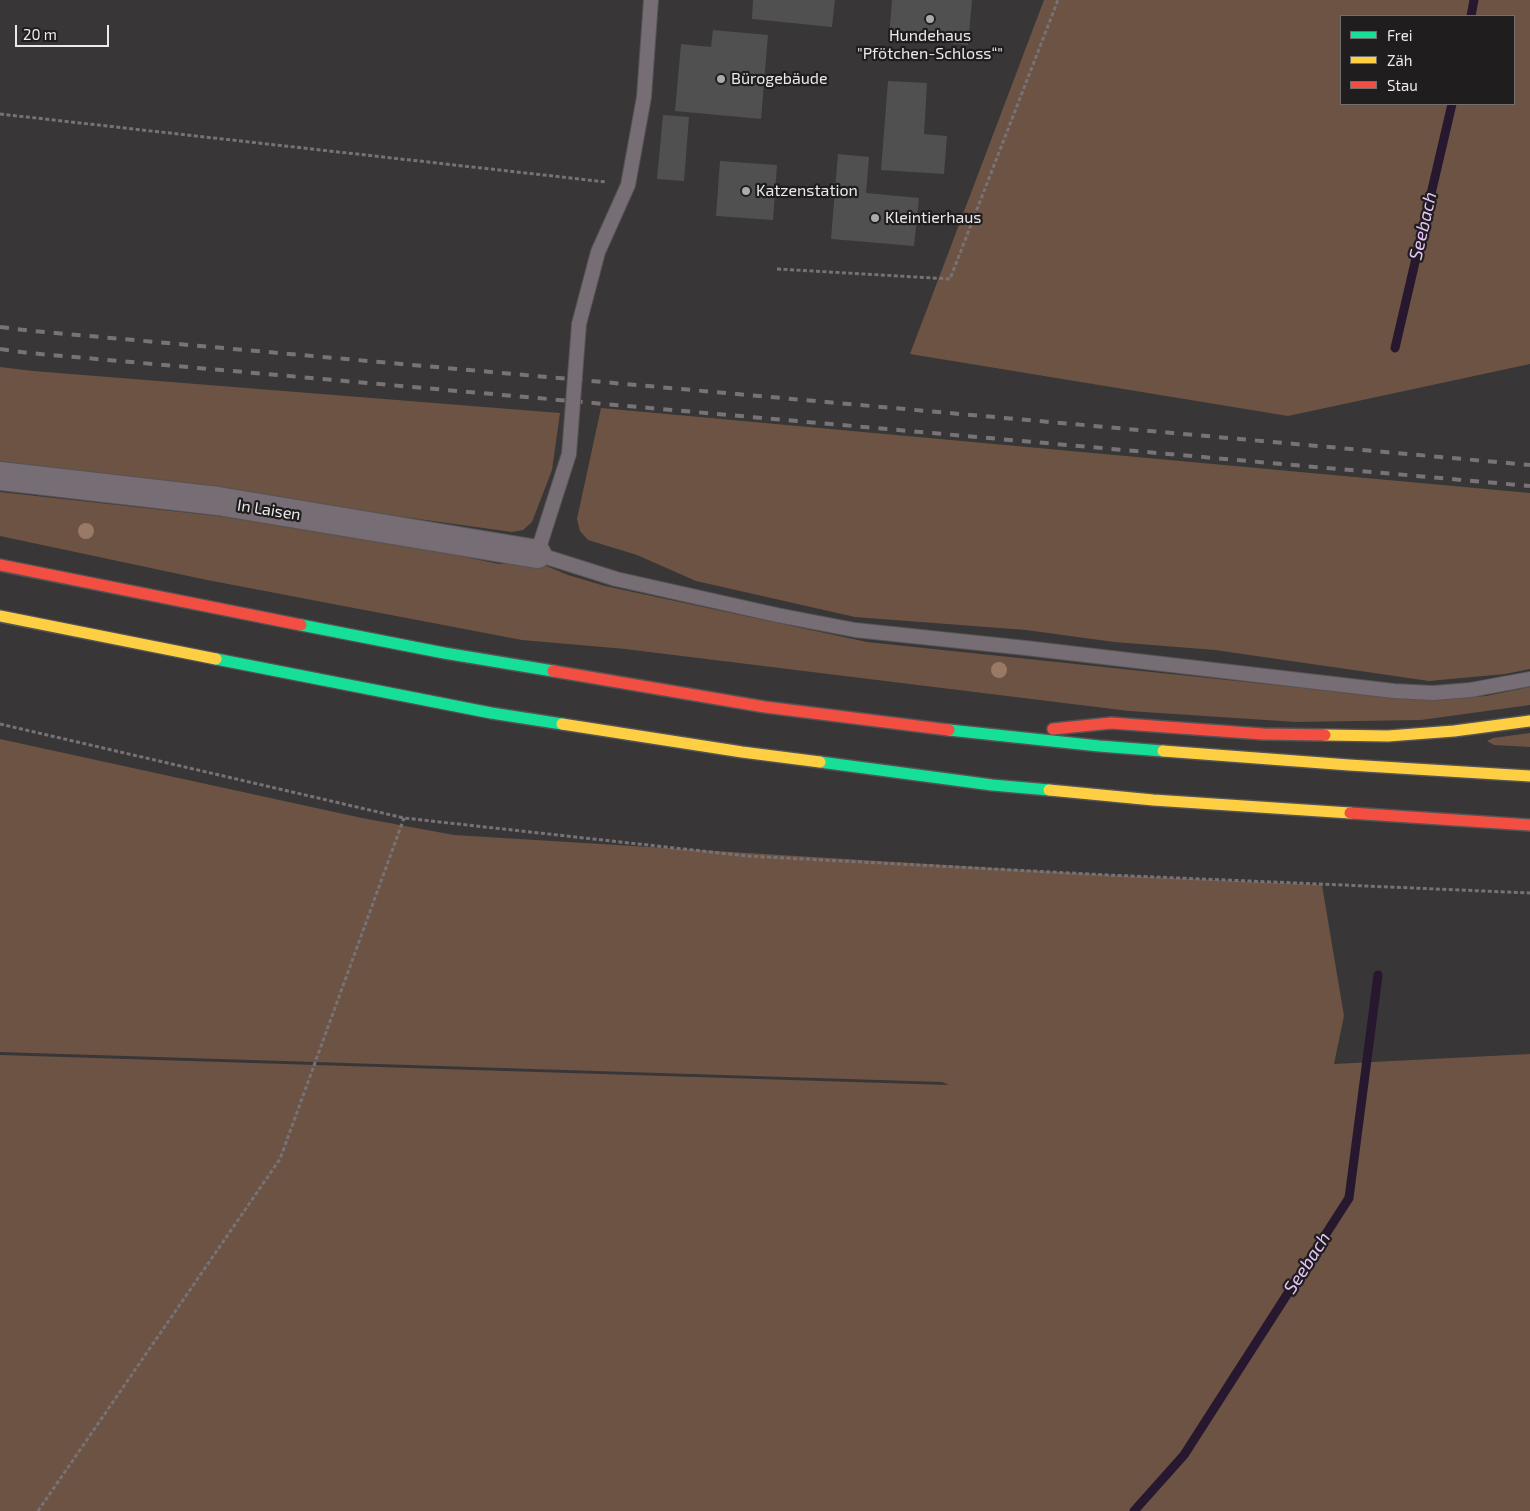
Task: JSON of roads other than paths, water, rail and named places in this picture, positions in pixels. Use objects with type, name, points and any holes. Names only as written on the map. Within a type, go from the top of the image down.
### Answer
[{"type":"highway","points":[[0,565],[293,624],[603,681],[765,707],[1108,746],[1275,760],[1530,776]]},
{"type":"highway","points":[[0,616],[492,713],[742,752],[992,785],[1239,807],[1530,825]]},
{"type":"highway","points":[[999,735],[1111,723],[1263,734],[1388,736],[1464,730],[1530,721]]},
{"type":"street","name":"In Laisen","points":[[0,476],[218,501],[537,554]]},
{"type":"lane","points":[[651,0],[644,97],[628,185],[598,252],[579,324],[569,454],[537,554],[616,578],[777,615],[855,630],[1082,654],[1394,691],[1433,693],[1470,690],[1530,679]]},
{"type":"waterway","name":"Seebach","points":[[1471,15],[1474,0]]},
{"type":"waterway","name":"Seebach","points":[[1395,348],[1452,105]]},
{"type":"waterway","name":"Seebach","points":[[1134,1511],[1184,1455],[1349,1198],[1378,975]]},
{"type":"railway","points":[[0,327],[1530,465]]},
{"type":"railway","points":[[0,349],[1530,486]]},
{"type":"place","name":"Hundehaus \"Pfötchen-Schloss“\"","points":[[930,19]]},
{"type":"place","name":"Bürogebäude","points":[[721,79]]},
{"type":"place","name":"Katzenstation","points":[[746,191]]},
{"type":"place","name":"Kleintierhaus","points":[[875,218]]}]
